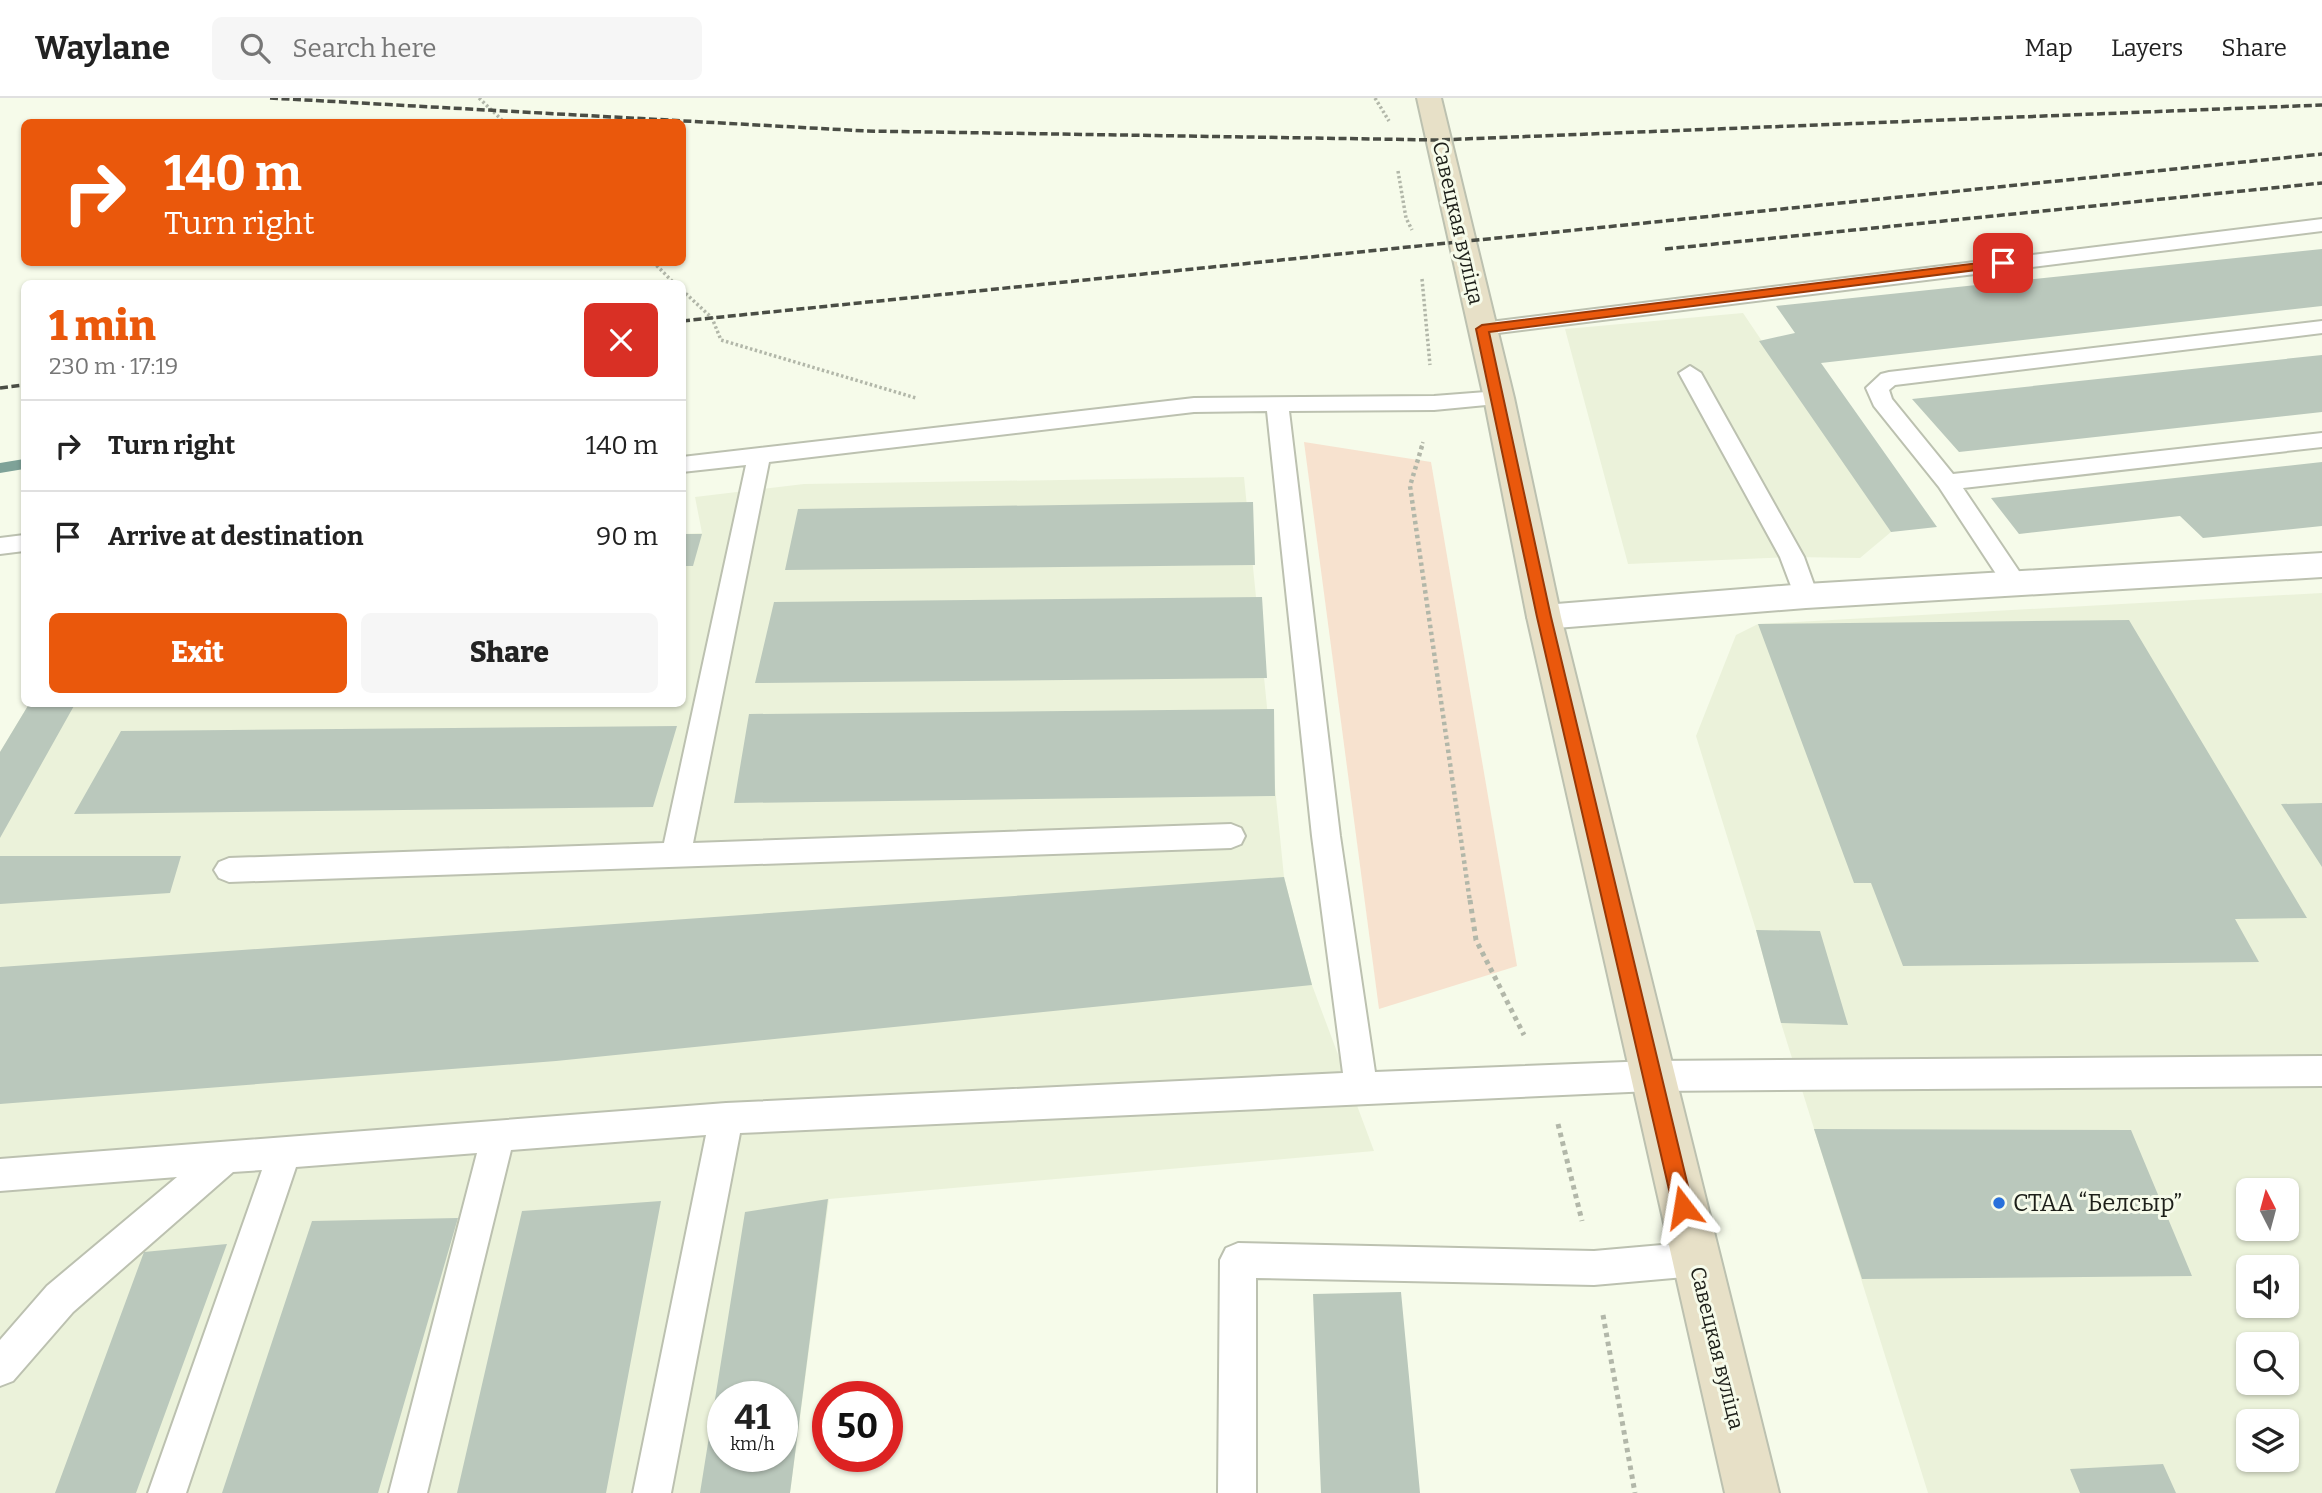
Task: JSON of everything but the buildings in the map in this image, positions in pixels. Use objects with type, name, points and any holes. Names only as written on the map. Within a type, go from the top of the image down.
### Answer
[{"type":"main road","name":"Савецкая вуліца","points":[[1429,98],[1499,398],[1544,617],[1752,1493]]},
{"type":"street","points":[[1544,617],[1806,596],[2322,565]]},
{"type":"lane","points":[[1482,329],[2322,225]]},
{"type":"lane","points":[[2014,583],[1947,482],[1882,401],[1877,388],[1889,379],[2322,327]]},
{"type":"lane","points":[[1690,373],[1792,557],[1806,596]]},
{"type":"lane","points":[[686,465],[1194,405],[1434,403],[1499,398]]},
{"type":"lane","points":[[1277,403],[1326,836],[1361,1087]]},
{"type":"lane","points":[[1947,482],[2322,440]]},
{"type":"lane","points":[[676,854],[759,457]]},
{"type":"lane","points":[[0,546],[21,543]]},
{"type":"lane","points":[[229,870],[1231,836]]},
{"type":"lane","points":[[0,1175],[726,1118],[1361,1087],[1651,1076],[2322,1071]]},
{"type":"lane","points":[[652,1493],[726,1118]]},
{"type":"lane","points":[[408,1493],[498,1135]]},
{"type":"lane","points":[[167,1493],[285,1151]]},
{"type":"lane","points":[[0,1368],[60,1299],[226,1157]]},
{"type":"lane","points":[[1237,1493],[1238,1260],[1594,1268],[1696,1259]]},
{"type":"path","points":[[479,98],[501,119]]},
{"type":"path","points":[[1375,98],[1391,131]]},
{"type":"path","points":[[1397,165],[1406,218],[1415,237]]},
{"type":"path","points":[[657,266],[671,280]]},
{"type":"path","points":[[1422,272],[1434,403],[1410,486],[1476,940],[1547,1080],[1594,1268],[1635,1493]]},
{"type":"path","points":[[686,294],[712,318],[721,340],[921,399]]},
{"type":"shaded area","points":[[1743,313],[1891,532],[1860,558],[1792,557],[1628,564],[1565,329]]},
{"type":"shaded area","points":[[1304,442],[1431,462],[1517,966],[1379,1009]]},
{"type":"shaded area","points":[[1244,477],[1284,877],[1312,985],[1374,1151],[829,1199],[798,1433],[798,1381],[707,1381],[707,1472],[793,1472],[790,1493],[0,1493],[0,752],[27,707],[686,707],[686,534],[702,533],[695,497],[804,484]]},
{"type":"shaded area","name":"СТАА “Белсыр”","points":[[2322,593],[2322,1493],[1928,1493],[1781,1023],[1756,930],[1696,736],[1736,635],[1758,624]]},
{"type":"waterway","points":[[0,468],[21,464]]},
{"type":"railway","points":[[270,98],[649,119]]},
{"type":"railway","points":[[686,121],[866,131],[1438,140],[2322,105]]},
{"type":"railway","points":[[686,321],[2322,154]]},
{"type":"railway","points":[[1665,249],[2322,183]]},
{"type":"railway","points":[[0,388],[21,385]]},
{"type":"place","name":"СТАА “Белсыр”","points":[[1999,1203]]},
{"type":"route","points":[[1683,1207],[1544,617],[1482,329],[2003,263]]}]
